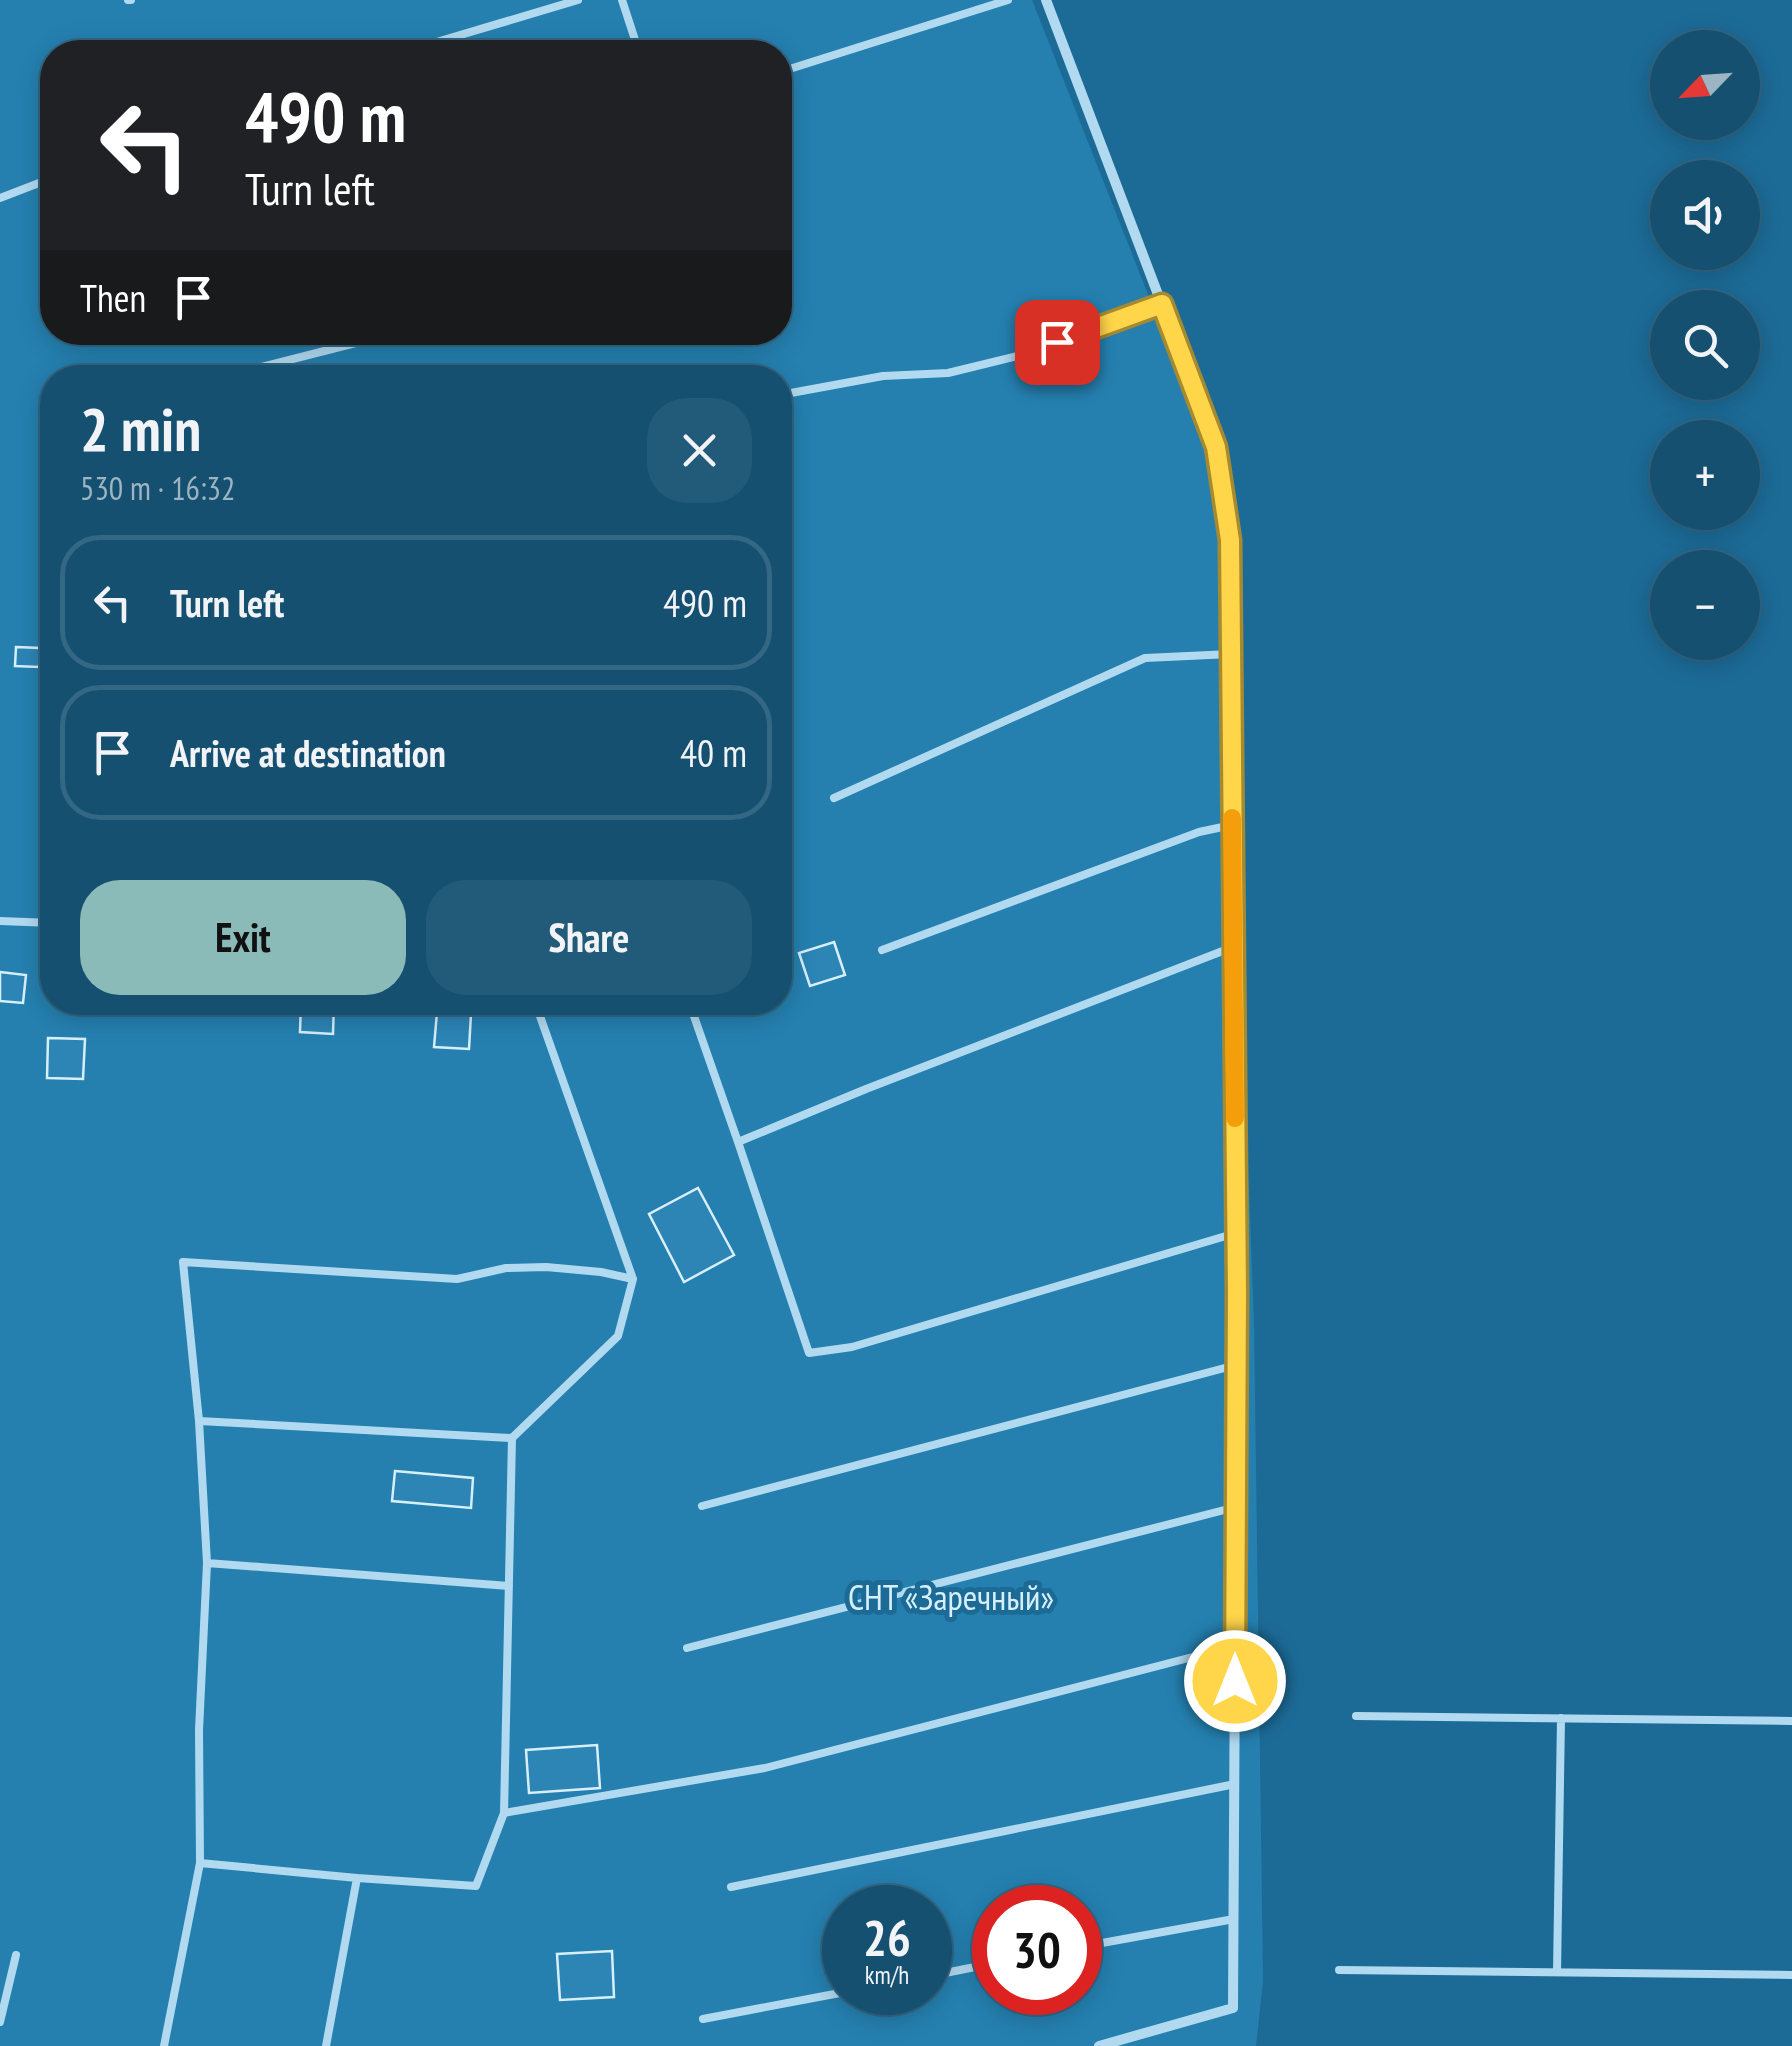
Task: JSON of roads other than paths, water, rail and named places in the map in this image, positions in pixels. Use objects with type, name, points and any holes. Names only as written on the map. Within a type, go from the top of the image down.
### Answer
[{"type":"street","points":[[1046,0],[1216,447],[1230,540],[1236,1233],[1233,2008],[1118,2044],[1099,2046]]},
{"type":"lane","points":[[443,40],[578,0]]},
{"type":"lane","points":[[622,0],[635,40]]},
{"type":"lane","points":[[792,68],[1008,0]]},
{"type":"lane","points":[[0,198],[40,183]]},
{"type":"lane","points":[[792,392],[883,376],[948,373],[1022,355],[1162,304]]},
{"type":"lane","points":[[269,365],[347,345]]},
{"type":"lane","points":[[834,798],[1145,658],[1231,654]]},
{"type":"lane","points":[[882,950],[1199,832],[1232,825]]},
{"type":"lane","points":[[0,920],[40,923]]},
{"type":"lane","points":[[738,1142],[1234,948]]},
{"type":"lane","points":[[200,1863],[476,1886],[504,1814],[512,1438],[618,1336],[633,1279],[540,1015]]},
{"type":"lane","points":[[694,1015],[810,1353],[852,1347],[1236,1233]]},
{"type":"lane","points":[[164,2046],[200,1863],[199,1730],[207,1563],[183,1262],[457,1279],[506,1268],[546,1268],[633,1279]]},
{"type":"lane","points":[[702,1506],[1236,1365]]},
{"type":"lane","points":[[198,1422],[512,1438]]},
{"type":"lane","points":[[687,1648],[1236,1507]]},
{"type":"lane","points":[[207,1563],[509,1586]]},
{"type":"lane","points":[[504,1814],[764,1768],[1235,1646]]},
{"type":"lane","points":[[1356,1716],[1792,1721]]},
{"type":"lane","points":[[1557,1972],[1561,1718]]},
{"type":"lane","points":[[731,1888],[1235,1784]]},
{"type":"lane","points":[[326,2046],[358,1878]]},
{"type":"lane","points":[[1102,1943],[1234,1918]]},
{"type":"lane","points":[[0,2022],[16,1955]]},
{"type":"lane","points":[[1339,1970],[1792,1974]]},
{"type":"lane","points":[[703,2019],[822,1996]]},
{"type":"park label","name":"СНТ «Заречный»","points":[[951,1598]]}]
